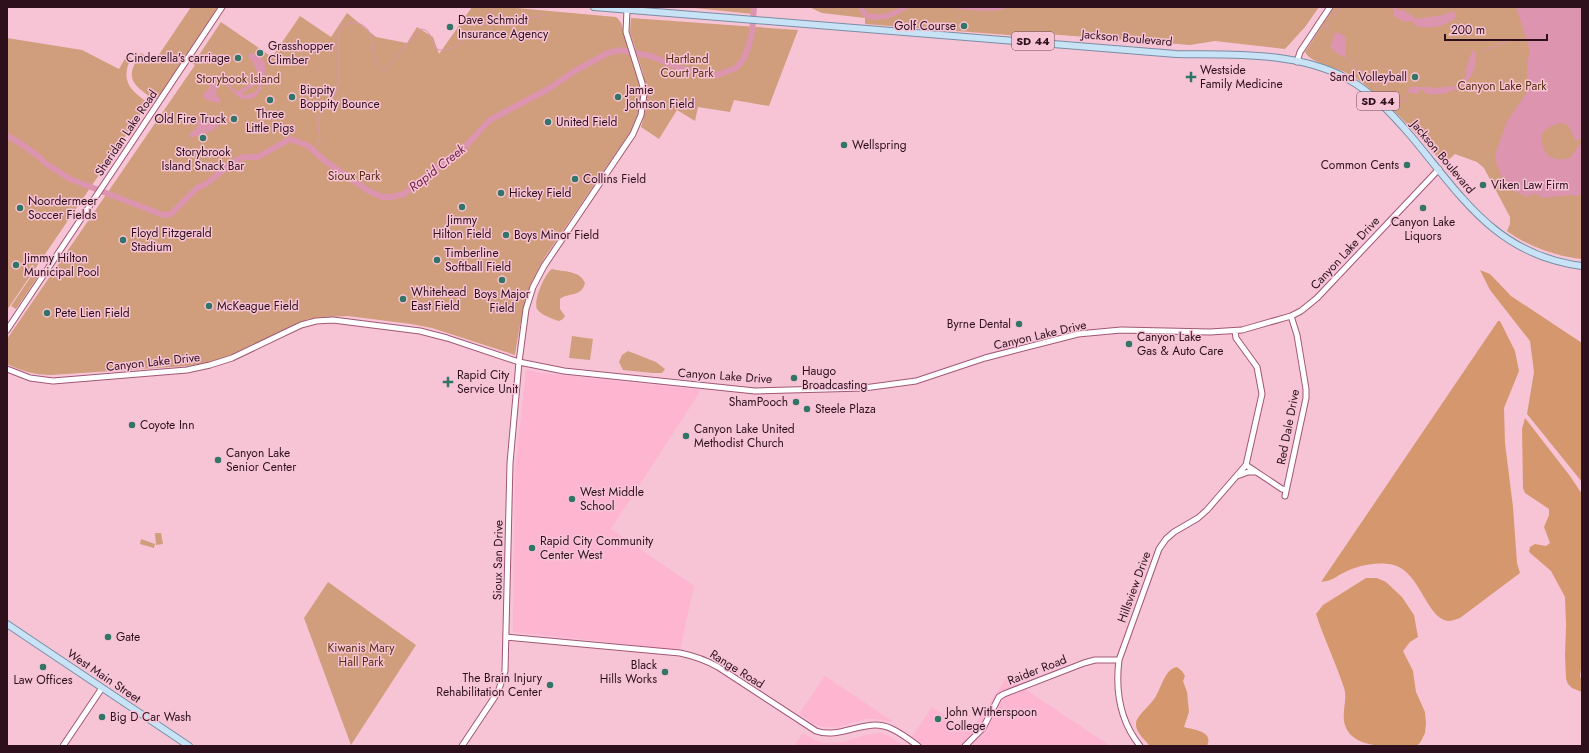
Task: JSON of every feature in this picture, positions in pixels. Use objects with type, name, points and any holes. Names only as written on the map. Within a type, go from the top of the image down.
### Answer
[{"type":"main road","name":"Jackson Boulevard","points":[[594,7],[1176,54],[1257,56],[1298,62],[1323,69],[1346,78],[1373,96],[1392,114],[1480,218],[1507,240],[1540,255],[1582,266]]},
{"type":"main road","name":"West Main Street","points":[[7,624],[188,746]]},
{"type":"street","name":"Sheridan Lake Road","points":[[7,330],[222,7]]},
{"type":"street","points":[[1298,62],[1300,52],[1330,7]]},
{"type":"street","name":"Sioux San Drive","points":[[462,746],[500,687],[505,666],[510,463],[525,314],[536,281],[546,262],[637,128],[641,115],[644,94],[636,60],[626,30],[627,10]]},
{"type":"street","name":"Canyon Lake Drive","points":[[7,369],[30,378],[54,381],[187,370],[212,365],[232,358],[306,324],[333,320],[425,332],[519,362],[564,371],[744,390],[864,388],[916,381],[985,358],[1078,334],[1121,330],[1210,332],[1235,331],[1252,328],[1291,316],[1301,311],[1322,293],[1439,169]]},
{"type":"street","name":"Red Dale Drive","points":[[1256,472],[1282,489],[1285,493],[1306,398],[1306,389],[1297,335],[1291,316]]},
{"type":"street","name":"Hillsview Drive","points":[[1140,746],[1122,716],[1117,693],[1117,676],[1119,660],[1159,549],[1166,539],[1174,532],[1198,518],[1207,510],[1246,465],[1262,394],[1257,367],[1236,338],[1235,331]]},
{"type":"street","points":[[1246,465],[1256,472]]},
{"type":"street","points":[[1233,480],[1243,473],[1256,472]]},
{"type":"street","name":"Range Road","points":[[506,636],[680,653],[693,656],[706,660],[718,667],[816,731],[832,734],[865,726],[876,725],[892,728],[918,746]]},
{"type":"street","name":"Raider Road","points":[[965,746],[983,728],[999,697],[1004,694],[1084,662],[1095,660],[1119,660]]},
{"type":"street","points":[[63,746],[102,688]]},
{"type":"shaded area","points":[[858,7],[863,7],[868,13],[881,14],[903,7],[909,7],[900,14],[880,20],[873,20],[862,15]]},
{"type":"shaded area","points":[[949,7],[1009,7],[988,11]]},
{"type":"shaded area","points":[[1390,7],[1395,7],[1396,9],[1405,11],[1416,19],[1443,15],[1452,11],[1456,17],[1447,23],[1436,27],[1419,27],[1414,25],[1413,21],[1404,22],[1394,16],[1394,10]]},
{"type":"shaded area","points":[[1516,7],[1582,7],[1582,138],[1576,141],[1569,127],[1564,123],[1551,126],[1541,135],[1543,147],[1546,152],[1549,156],[1558,159],[1570,158],[1582,141],[1582,194],[1576,196],[1571,195],[1541,198],[1538,194],[1532,194],[1528,197],[1516,192],[1506,181],[1507,179],[1505,177],[1502,178],[1495,160],[1496,152],[1507,121],[1527,92],[1527,63],[1530,51]]},
{"type":"shaded area","points":[[1335,33],[1345,36],[1347,58],[1336,53],[1330,47]]},
{"type":"shaded area","points":[[1474,50],[1476,60],[1472,73],[1468,80],[1456,89],[1440,94],[1425,93],[1422,89],[1418,94],[1407,92],[1410,87],[1434,88],[1458,86],[1466,76],[1465,69]]},
{"type":"shaded area","points":[[252,53],[257,55],[265,62],[265,74],[259,93],[250,99],[243,99],[236,95],[225,84],[218,82],[223,79],[237,91],[254,81],[257,73],[256,68],[248,56]],"holes":[[[257,84],[259,87],[255,92],[246,95],[242,94]]]},
{"type":"shaded area","points":[[210,84],[217,86],[216,94],[221,101],[219,103],[204,98],[204,92],[208,91]]},
{"type":"shaded area","points":[[206,116],[218,120],[215,129],[211,132],[202,133],[199,136],[190,137],[189,134],[196,129],[198,122]]},
{"type":"shaded area","points":[[1480,270],[1490,274],[1511,296],[1582,343],[1582,482],[1527,414],[1534,372],[1530,341],[1490,290]]},
{"type":"shaded area","points":[[1498,321],[1500,321],[1515,351],[1519,371],[1504,408],[1505,443],[1513,507],[1517,563],[1520,573],[1460,618],[1448,621],[1440,618],[1434,612],[1411,577],[1394,565],[1381,563],[1362,566],[1349,570],[1331,580],[1321,582]]},
{"type":"shaded area","name":"West Middle School","points":[[526,370],[701,390],[611,529],[694,586],[680,650],[513,632],[515,469]]},
{"type":"shaded area","points":[[1525,418],[1582,494],[1582,663],[1580,676],[1582,681],[1582,692],[1572,688],[1566,679],[1565,597],[1551,571],[1529,552],[1530,547],[1535,544],[1546,546],[1550,543],[1544,527],[1549,515],[1549,509],[1525,493],[1523,488],[1522,429]]},
{"type":"shaded area","points":[[1366,578],[1377,578],[1386,582],[1402,597],[1414,615],[1418,637],[1410,642],[1403,651],[1413,671],[1416,692],[1425,712],[1425,733],[1420,743],[1416,746],[1386,746],[1365,743],[1349,733],[1345,725],[1344,688],[1316,614],[1323,605]]},
{"type":"shaded area","points":[[1177,667],[1185,676],[1183,681],[1187,692],[1189,712],[1184,727],[1198,730],[1205,734],[1208,737],[1207,746],[1150,746],[1137,730],[1137,720],[1154,699],[1167,674],[1173,668]]},
{"type":"shaded area","points":[[825,676],[892,721],[865,719],[836,728],[819,726],[812,723],[799,714]]},
{"type":"shaded area","points":[[1007,677],[1110,746],[918,746],[910,740],[932,707],[970,732]]},
{"type":"shaded area","points":[[803,733],[824,743],[844,742],[864,735],[881,733],[891,737],[904,746],[794,746]]},
{"type":"green space","points":[[191,7],[218,7],[157,99],[153,99],[135,84],[132,75],[133,69],[141,53],[154,62]]},
{"type":"green space","name":"Sioux Park","points":[[472,7],[505,7],[616,17],[622,25],[639,85],[640,105],[633,128],[545,257],[533,281],[525,304],[515,355],[432,328],[348,316],[308,319],[226,357],[206,363],[187,366],[51,375],[28,372],[7,364],[7,339],[195,65],[193,64],[221,22],[272,57],[300,16],[331,37],[347,13],[376,37],[407,43],[417,27],[433,37],[439,54]]},
{"type":"green space","points":[[685,7],[754,7],[753,14]]},
{"type":"green space","points":[[809,7],[1319,7],[1305,27],[1285,49],[1215,41],[1190,45],[1047,34],[1046,38],[865,24],[865,18],[822,13]]},
{"type":"green space","name":"Canyon Lake Park","points":[[1334,7],[1582,7],[1582,259],[1552,253],[1515,237],[1507,231],[1510,224],[1510,217],[1484,168],[1477,162],[1455,154],[1444,164],[1401,117],[1366,85],[1347,73],[1319,63],[1308,56],[1305,52]]},
{"type":"green space","name":"Hartland Court Park","points":[[631,18],[798,30],[769,106],[734,100],[730,112],[698,107],[695,121],[677,110],[659,139],[641,127],[647,104],[646,91],[643,73],[630,32]]},
{"type":"green space","points":[[7,38],[82,50],[119,69],[127,55],[131,58],[126,73],[129,84],[136,94],[148,103],[7,310]]},
{"type":"green space","points":[[36,269],[41,272],[16,309],[11,306]]},
{"type":"green space","points":[[552,269],[571,272],[583,279],[585,283],[581,291],[560,299],[560,309],[565,316],[559,321],[541,313],[537,309],[536,305],[540,288],[546,276]]},
{"type":"green space","points":[[572,336],[593,339],[590,360],[569,358]]},
{"type":"green space","points":[[628,351],[656,362],[665,369],[662,373],[623,370],[619,362],[622,355]]},
{"type":"green space","points":[[155,533],[161,533],[163,544],[156,545]]},
{"type":"green space","points":[[141,539],[155,544],[154,548],[140,544]]},
{"type":"green space","name":"Kiwanis Mary Hall Park","points":[[328,582],[416,645],[351,745],[304,618]]},
{"type":"waterway","points":[[480,26],[494,7]]},
{"type":"waterway","name":"Rapid Creek","points":[[7,136],[20,143],[45,163],[70,179],[163,215],[171,214],[197,188],[206,184],[232,163],[243,157],[258,157],[290,139],[307,145],[325,161],[367,190],[382,197],[391,197],[404,194],[445,161],[459,153],[490,120],[550,88],[573,72],[608,53],[621,50],[651,56],[682,69],[717,75],[736,68],[743,60],[748,48],[752,33],[754,7]]},
{"type":"waterway","points":[[1333,17],[1340,7]]},
{"type":"waterway","points":[[481,25],[546,15]]},
{"type":"waterway","points":[[312,149],[320,139],[318,116],[332,102],[339,82],[339,34],[342,26],[348,23],[357,23],[367,29],[370,34],[376,62],[384,71],[420,29],[424,29],[429,33],[435,48],[439,50],[454,47],[464,41],[471,34]]},
{"type":"waterway","points":[[1329,23],[1325,29],[1329,30]]},
{"type":"waterway","points":[[1483,51],[1508,41]]},
{"type":"waterway","points":[[1347,58],[1381,90],[1393,99],[1404,102],[1408,93]]},
{"type":"place","name":"Golf Course","points":[[964,26]]},
{"type":"place","name":"Dave Schmidt Insurance Agency","points":[[450,27]]},
{"type":"place","name":"Grasshopper Climber","points":[[260,53]]},
{"type":"place","name":"Cinderella's carriage","points":[[238,58]]},
{"type":"place","name":"Westside Family Medicine","points":[[1191,77]]},
{"type":"place","name":"Sand Volleyball","points":[[1415,77]]},
{"type":"place","name":"Bippity Boppity Bounce","points":[[292,97]]},
{"type":"place","name":"Jamie Johnson Field","points":[[618,97]]},
{"type":"place","name":"Three Little Pigs","points":[[270,100]]},
{"type":"place","name":"Old Fire Truck","points":[[234,119]]},
{"type":"place","name":"United Field","points":[[548,122]]},
{"type":"place","name":"Storybrook Island Snack Bar","points":[[203,138]]},
{"type":"place","name":"Wellspring","points":[[844,145]]},
{"type":"place","name":"Common Cents","points":[[1407,165]]},
{"type":"place","name":"Collins Field","points":[[575,179]]},
{"type":"place","name":"Viken Law Firm","points":[[1483,185]]},
{"type":"place","name":"Hickey Field","points":[[501,193]]},
{"type":"place","name":"Jimmy Hilton Field","points":[[462,207]]},
{"type":"place","name":"Noordermeer Soccer Fields","points":[[20,208]]},
{"type":"place","name":"Canyon Lake Liquors","points":[[1423,208]]},
{"type":"place","name":"Boys Minor Field","points":[[506,235]]},
{"type":"place","name":"Floyd Fitzgerald Stadium","points":[[123,240]]},
{"type":"place","name":"Timberline Softball Field","points":[[437,260]]},
{"type":"place","name":"Jimmy Hilton Municipal Pool","points":[[16,265]]},
{"type":"place","name":"Boys Major Field","points":[[502,280]]},
{"type":"place","name":"Whitehead East Field","points":[[403,299]]},
{"type":"place","name":"McKeague Field","points":[[209,306]]},
{"type":"place","name":"Pete Lien Field","points":[[47,313]]},
{"type":"place","name":"Byrne Dental","points":[[1019,324]]},
{"type":"place","name":"Canyon Lake Gas & Auto Care","points":[[1129,344]]},
{"type":"place","name":"Haugo Broadcasting","points":[[794,378]]},
{"type":"place","name":"Rapid City Service Unit","points":[[448,382]]},
{"type":"place","name":"ShamPooch","points":[[796,402]]},
{"type":"place","name":"Steele Plaza","points":[[807,409]]},
{"type":"place","name":"Coyote Inn","points":[[132,425]]},
{"type":"place","name":"Canyon Lake United Methodist Church","points":[[686,436]]},
{"type":"place","name":"Canyon Lake Senior Center","points":[[218,460]]},
{"type":"place","name":"West Middle School","points":[[572,499]]},
{"type":"place","name":"Rapid City Community Center West","points":[[532,548]]},
{"type":"place","name":"Gate","points":[[108,637]]},
{"type":"place","name":"Law Offices","points":[[43,667]]},
{"type":"place","name":"Black Hills Works","points":[[665,672]]},
{"type":"place","name":"The Brain Injury Rehabilitation Center","points":[[550,685]]},
{"type":"place","name":"Big D Car Wash","points":[[102,717]]},
{"type":"place","name":"John Witherspoon College","points":[[938,719]]},
{"type":"park label","name":"Storybook Island","points":[[238,79]]}]
